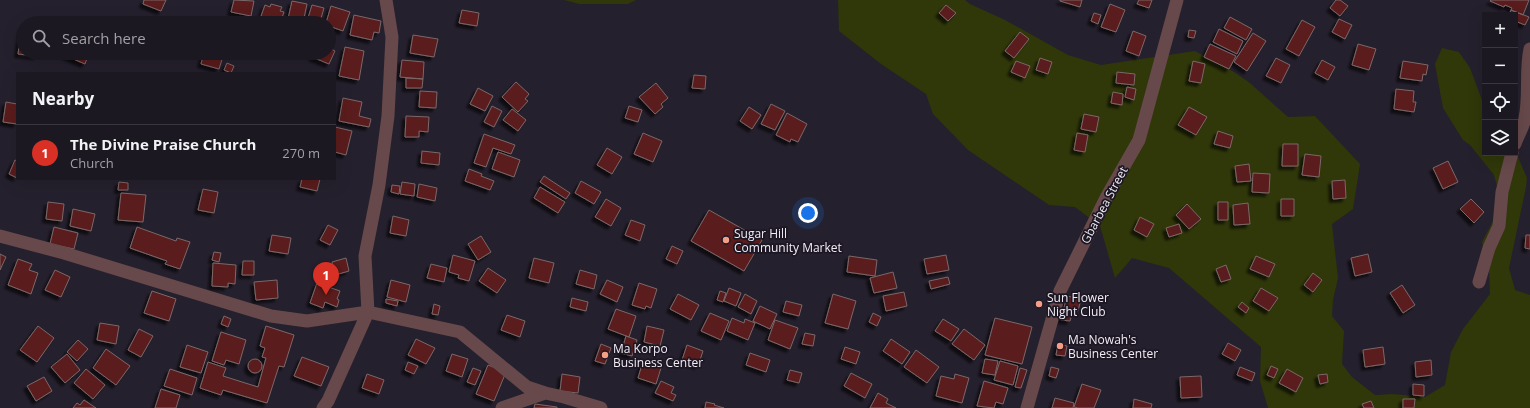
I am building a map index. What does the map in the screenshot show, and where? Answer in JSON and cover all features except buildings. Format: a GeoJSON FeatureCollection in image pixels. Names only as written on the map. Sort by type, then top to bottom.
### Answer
{"type":"FeatureCollection","features":[{"type":"Feature","properties":{"kind":"street"},"geometry":{"type":"LineString","coordinates":[[323,408],[328,401],[368,312],[365,256],[379,185],[389,100],[392,37],[386,0]]}},
{"type":"Feature","properties":{"kind":"street","name":"Gbarbea Street"},"geometry":{"type":"LineString","coordinates":[[1026,408],[1060,291],[1106,196],[1139,140],[1177,0]]}},
{"type":"Feature","properties":{"kind":"street"},"geometry":{"type":"LineString","coordinates":[[1518,136],[1525,118],[1528,58],[1530,49]]}},
{"type":"Feature","properties":{"kind":"street"},"geometry":{"type":"LineString","coordinates":[[1479,282],[1489,248],[1499,226],[1502,192],[1511,156]]}},
{"type":"Feature","properties":{"kind":"street"},"geometry":{"type":"LineString","coordinates":[[0,236],[72,256],[271,316],[307,321],[368,312],[460,332],[527,387],[601,408]]}},
{"type":"Feature","properties":{"kind":"street"},"geometry":{"type":"LineString","coordinates":[[502,408],[545,393]]}},
{"type":"Feature","properties":{"kind":"green space"},"geometry":{"type":"Polygon","coordinates":[[[564,0],[636,0],[628,4],[579,4],[564,0]]]}},
{"type":"Feature","properties":{"kind":"green space"},"geometry":{"type":"Polygon","coordinates":[[[838,0],[965,0],[1068,55],[1101,65],[1195,51],[1234,72],[1250,83],[1288,117],[1315,116],[1360,164],[1353,209],[1332,224],[1338,278],[1333,300],[1332,316],[1344,331],[1342,364],[1352,377],[1375,395],[1393,394],[1425,397],[1445,385],[1451,352],[1463,329],[1490,294],[1489,272],[1482,242],[1494,219],[1498,190],[1494,175],[1470,145],[1463,140],[1443,108],[1435,64],[1442,48],[1459,52],[1470,68],[1482,100],[1482,156],[1518,156],[1527,178],[1509,268],[1515,290],[1530,295],[1530,408],[1268,408],[1260,381],[1261,347],[1169,268],[1132,258],[1115,278],[1100,226],[1075,207],[1049,205],[968,150],[933,114],[926,94],[881,64],[839,31],[838,0]]]}},
{"type":"Feature","properties":{"kind":"place","name":"Sugar Hill Community Market"},"geometry":{"type":"Point","coordinates":[726,240]}},
{"type":"Feature","properties":{"kind":"place","name":"The Divine Praise Church"},"geometry":{"type":"Point","coordinates":[326,295]}},
{"type":"Feature","properties":{"kind":"place","name":"Sun Flower Night Club"},"geometry":{"type":"Point","coordinates":[1039,304]}},
{"type":"Feature","properties":{"kind":"place","name":"Ma Nowah's Business Center"},"geometry":{"type":"Point","coordinates":[1060,346]}},
{"type":"Feature","properties":{"kind":"place","name":"Ma Korpo Business Center"},"geometry":{"type":"Point","coordinates":[605,355]}}]}
